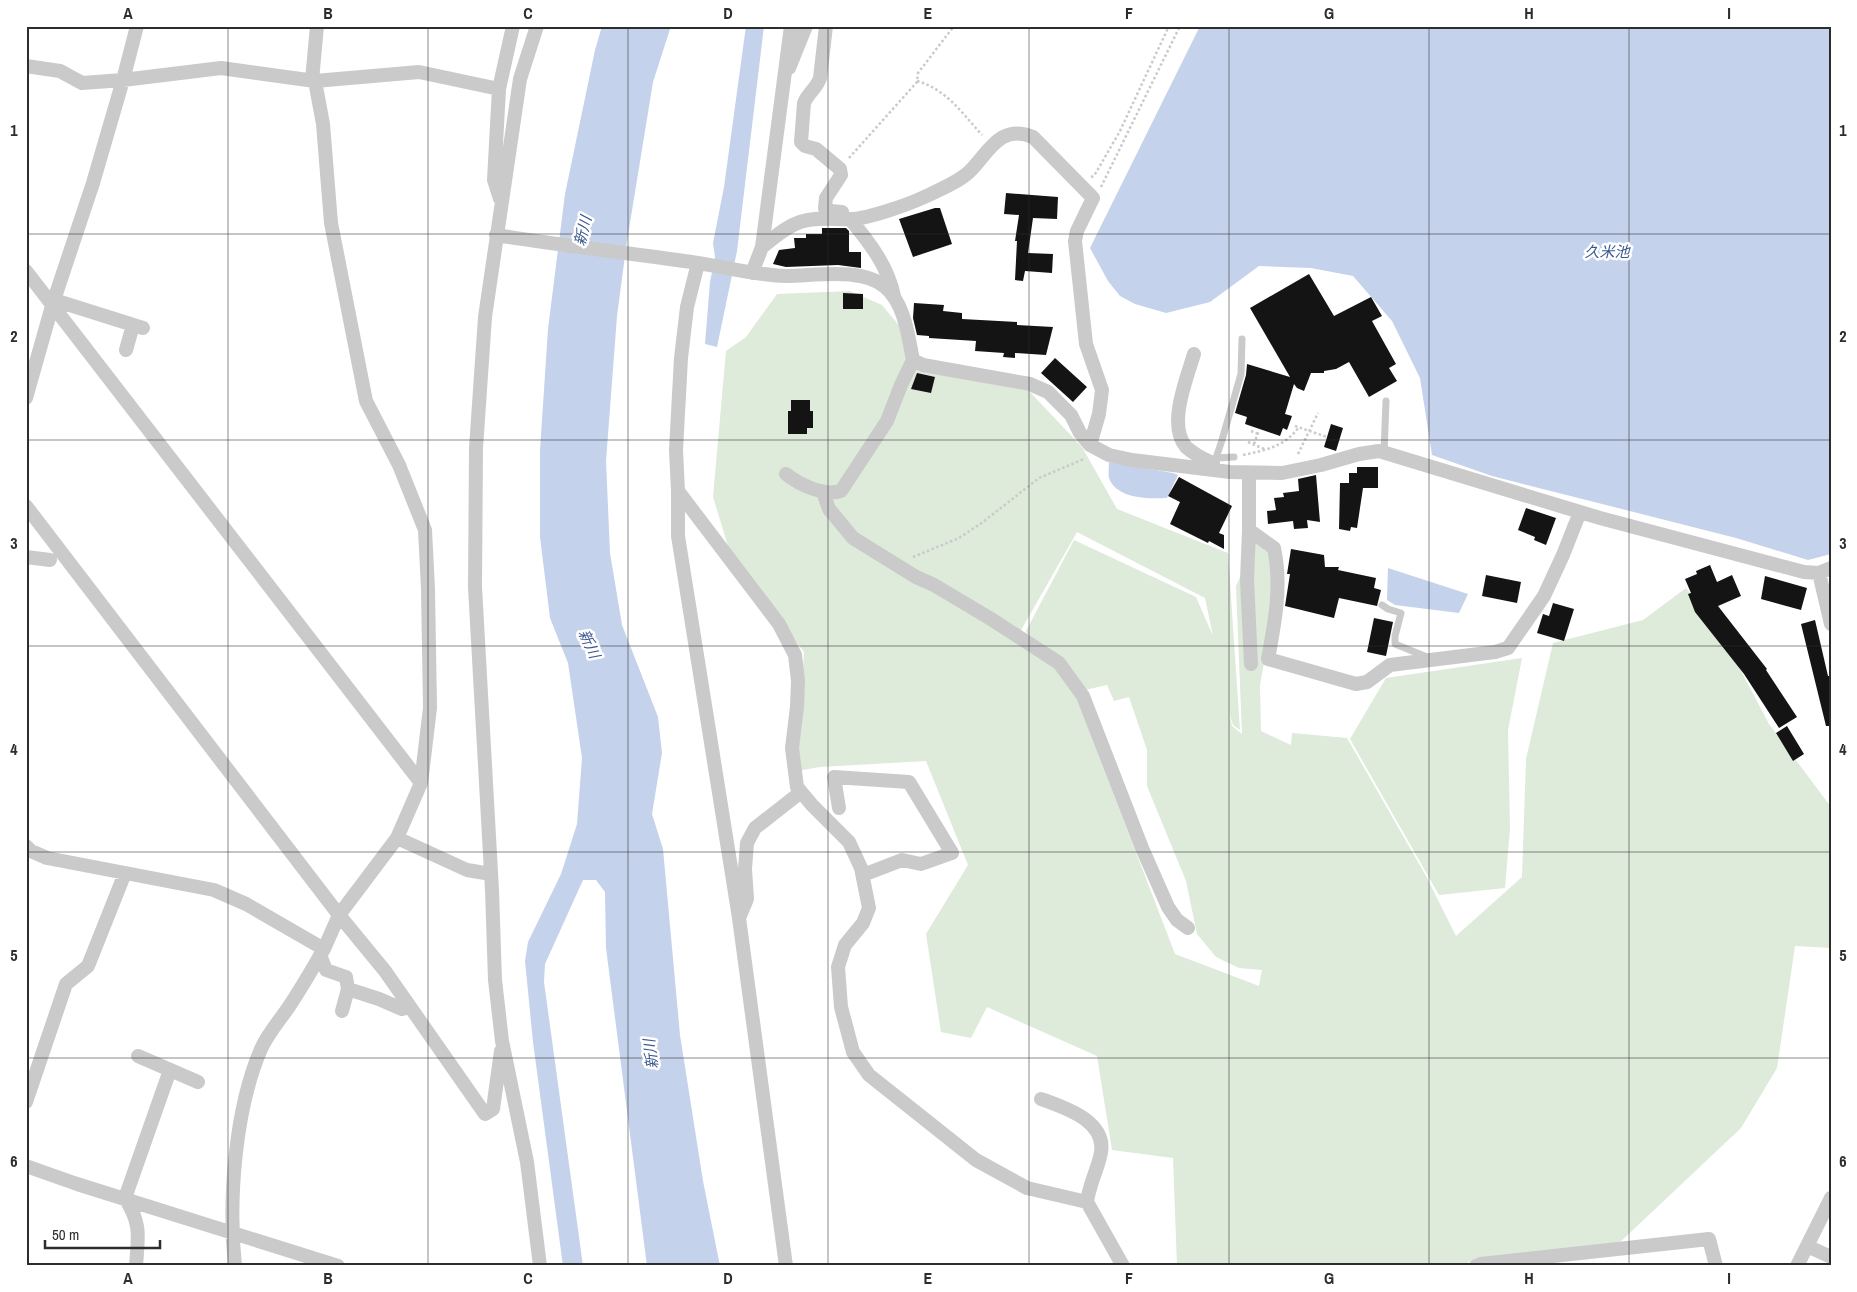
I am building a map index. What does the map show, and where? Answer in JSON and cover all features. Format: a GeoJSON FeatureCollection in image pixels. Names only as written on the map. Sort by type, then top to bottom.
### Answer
{"type":"FeatureCollection","features":[{"type":"Feature","properties":{"kind":"street"},"geometry":{"type":"LineString","coordinates":[[26,398],[53,303],[93,183],[137,26]]}},
{"type":"Feature","properties":{"kind":"street"},"geometry":{"type":"LineString","coordinates":[[235,1266],[231,1232],[235,1168],[244,1098],[262,1048],[322,952],[339,915],[397,838],[421,783],[430,708],[425,530],[399,465],[366,401],[331,223],[323,124],[314,80],[317,26]]}},
{"type":"Feature","properties":{"kind":"street"},"geometry":{"type":"LineString","coordinates":[[501,202],[494,180],[499,89],[514,26]]}},
{"type":"Feature","properties":{"kind":"street"},"geometry":{"type":"LineString","coordinates":[[537,26],[520,79],[501,202],[503,236],[486,317],[476,448],[475,587],[492,874],[495,980],[502,1041],[527,1162],[540,1266]]}},
{"type":"Feature","properties":{"kind":"street"},"geometry":{"type":"LineString","coordinates":[[752,273],[762,247],[791,26]]}},
{"type":"Feature","properties":{"kind":"street"},"geometry":{"type":"LineString","coordinates":[[784,77],[793,62],[806,26]]}},
{"type":"Feature","properties":{"kind":"street"},"geometry":{"type":"LineString","coordinates":[[826,26],[819,83],[806,97],[804,103],[801,142],[805,146],[816,149],[840,169],[841,175],[826,198],[825,208],[831,211],[843,212],[852,219],[882,262],[891,280],[894,299]]}},
{"type":"Feature","properties":{"kind":"street"},"geometry":{"type":"LineString","coordinates":[[26,66],[60,71],[82,83],[221,68],[314,80],[419,72],[499,89]]}},
{"type":"Feature","properties":{"kind":"street"},"geometry":{"type":"LineString","coordinates":[[762,247],[790,226],[802,221],[815,218],[852,219],[920,199],[968,173],[991,145],[1002,137],[1012,134],[1033,137],[1077,184],[1093,198],[1076,231],[1075,241],[1086,344],[1102,390],[1099,414],[1090,445]]}},
{"type":"Feature","properties":{"kind":"street"},"geometry":{"type":"LineString","coordinates":[[503,236],[697,263],[752,273],[784,276],[859,275],[873,279],[886,288],[904,319],[914,360],[900,385],[887,421],[841,491],[832,494],[823,492],[793,480],[786,474]]}},
{"type":"Feature","properties":{"kind":"street"},"geometry":{"type":"LineString","coordinates":[[697,263],[687,307],[681,358],[676,450],[678,536],[738,918],[786,1266]]}},
{"type":"Feature","properties":{"kind":"street"},"geometry":{"type":"LineString","coordinates":[[26,271],[53,303],[421,783]]}},
{"type":"Feature","properties":{"kind":"street"},"geometry":{"type":"LineString","coordinates":[[53,303],[138,326],[126,350]]}},
{"type":"Feature","properties":{"kind":"street"},"geometry":{"type":"LineString","coordinates":[[1194,354],[1180,398],[1179,431],[1185,446],[1212,464]]}},
{"type":"Feature","properties":{"kind":"street"},"geometry":{"type":"LineString","coordinates":[[914,360],[923,365],[1030,384],[1048,392],[1071,415],[1080,433],[1090,445],[1109,455],[1132,460],[1212,464],[1249,474],[1290,471],[1322,465],[1359,454],[1378,452],[1580,512],[1794,570],[1825,571],[1831,624]]}},
{"type":"Feature","properties":{"kind":"street"},"geometry":{"type":"LineString","coordinates":[[1249,474],[1247,580],[1251,664]]}},
{"type":"Feature","properties":{"kind":"street"},"geometry":{"type":"LineString","coordinates":[[678,491],[779,624],[795,655],[798,681],[792,748],[797,787],[812,806],[849,842],[861,868],[869,908],[864,923],[845,945],[838,967],[841,1007],[853,1052],[869,1074],[976,1160],[1027,1188],[1087,1202]]}},
{"type":"Feature","properties":{"kind":"street"},"geometry":{"type":"LineString","coordinates":[[823,492],[829,510],[854,538],[1059,663],[1083,696],[1142,848],[1168,907],[1177,920],[1188,928]]}},
{"type":"Feature","properties":{"kind":"street"},"geometry":{"type":"LineString","coordinates":[[26,506],[339,915],[385,971],[485,1114],[493,1109],[502,1041]]}},
{"type":"Feature","properties":{"kind":"street"},"geometry":{"type":"LineString","coordinates":[[1249,530],[1274,548],[1277,563],[1277,611],[1268,659],[1356,684],[1367,682],[1390,665],[1495,652],[1508,648],[1544,596],[1564,555],[1580,512]]}},
{"type":"Feature","properties":{"kind":"street"},"geometry":{"type":"LineString","coordinates":[[26,557],[50,560]]}},
{"type":"Feature","properties":{"kind":"street"},"geometry":{"type":"LineString","coordinates":[[839,808],[834,777],[909,782],[952,853],[921,864],[902,860],[863,876]]}},
{"type":"Feature","properties":{"kind":"street"},"geometry":{"type":"LineString","coordinates":[[738,918],[747,898],[745,869],[747,843],[755,828],[801,792]]}},
{"type":"Feature","properties":{"kind":"street"},"geometry":{"type":"LineString","coordinates":[[397,838],[467,870],[492,874]]}},
{"type":"Feature","properties":{"kind":"street"},"geometry":{"type":"LineString","coordinates":[[26,846],[31,851],[48,858],[214,890],[246,904],[322,952],[326,970],[346,976],[348,989],[342,1011]]}},
{"type":"Feature","properties":{"kind":"street"},"geometry":{"type":"LineString","coordinates":[[26,1102],[66,984],[88,966],[125,873]]}},
{"type":"Feature","properties":{"kind":"street"},"geometry":{"type":"LineString","coordinates":[[348,989],[380,999],[402,1009],[410,1007]]}},
{"type":"Feature","properties":{"kind":"street"},"geometry":{"type":"LineString","coordinates":[[138,1056],[198,1082]]}},
{"type":"Feature","properties":{"kind":"street"},"geometry":{"type":"LineString","coordinates":[[125,1198],[170,1070]]}},
{"type":"Feature","properties":{"kind":"street"},"geometry":{"type":"LineString","coordinates":[[1040,1099],[1075,1111],[1089,1122],[1101,1138],[1101,1156],[1089,1188],[1087,1202],[1123,1266]]}},
{"type":"Feature","properties":{"kind":"street"},"geometry":{"type":"LineString","coordinates":[[26,1166],[77,1184],[338,1266]]}},
{"type":"Feature","properties":{"kind":"street"},"geometry":{"type":"LineString","coordinates":[[125,1198],[135,1214],[138,1228],[136,1266]]}},
{"type":"Feature","properties":{"kind":"street"},"geometry":{"type":"LineString","coordinates":[[1798,1266],[1831,1198]]}},
{"type":"Feature","properties":{"kind":"street"},"geometry":{"type":"LineString","coordinates":[[534,1266],[536,1234]]}},
{"type":"Feature","properties":{"kind":"street"},"geometry":{"type":"LineString","coordinates":[[1476,1266],[1709,1239],[1716,1266]]}},
{"type":"Feature","properties":{"kind":"street"},"geometry":{"type":"LineString","coordinates":[[1807,1246],[1831,1257]]}},
{"type":"Feature","properties":{"kind":"lane"},"geometry":{"type":"LineString","coordinates":[[1212,464],[1241,374],[1242,339]]}},
{"type":"Feature","properties":{"kind":"lane"},"geometry":{"type":"LineString","coordinates":[[1384,453],[1386,401]]}},
{"type":"Feature","properties":{"kind":"lane"},"geometry":{"type":"LineString","coordinates":[[1212,464],[1234,457]]}},
{"type":"Feature","properties":{"kind":"lane"},"geometry":{"type":"LineString","coordinates":[[1382,605],[1388,610],[1401,613],[1395,636],[1395,644],[1434,660]]}},
{"type":"Feature","properties":{"kind":"path"},"geometry":{"type":"LineString","coordinates":[[840,169],[917,81],[918,73],[954,26]]}},
{"type":"Feature","properties":{"kind":"path"},"geometry":{"type":"LineString","coordinates":[[1077,184],[1094,176],[1120,131],[1169,26]]}},
{"type":"Feature","properties":{"kind":"path"},"geometry":{"type":"LineString","coordinates":[[1093,198],[1108,175],[1180,26]]}},
{"type":"Feature","properties":{"kind":"path"},"geometry":{"type":"LineString","coordinates":[[917,81],[931,85],[948,98],[991,145]]}},
{"type":"Feature","properties":{"kind":"path"},"geometry":{"type":"LineString","coordinates":[[1290,471],[1318,412]]}},
{"type":"Feature","properties":{"kind":"path"},"geometry":{"type":"LineString","coordinates":[[1234,457],[1281,445],[1291,438],[1297,427],[1327,437]]}},
{"type":"Feature","properties":{"kind":"path"},"geometry":{"type":"LineString","coordinates":[[1251,431],[1258,432],[1254,444]]}},
{"type":"Feature","properties":{"kind":"path"},"geometry":{"type":"LineString","coordinates":[[1248,442],[1265,450]]}},
{"type":"Feature","properties":{"kind":"path"},"geometry":{"type":"LineString","coordinates":[[895,564],[959,538],[983,522],[1039,478],[1085,459]]}},
{"type":"Feature","properties":{"kind":"green space"},"geometry":{"type":"Polygon","coordinates":[[[850,291],[882,305],[902,329],[913,369],[1029,391],[1082,447],[1117,509],[1228,553],[1240,730],[1233,725],[1229,712],[1232,726],[1242,734],[1236,586],[1257,540],[1270,550],[1274,606],[1260,685],[1261,731],[1291,745],[1292,733],[1347,738],[1426,876],[1456,936],[1522,877],[1526,759],[1553,643],[1643,620],[1686,588],[1721,633],[1769,724],[1831,807],[1831,948],[1795,946],[1777,1068],[1741,1128],[1617,1245],[1483,1257],[1459,1266],[1177,1266],[1173,1158],[1112,1150],[1097,1056],[987,1007],[971,1038],[941,1032],[926,934],[968,865],[926,761],[820,767],[797,771],[804,652],[732,559],[713,497],[726,351],[746,337],[777,294],[850,291]],[[1077,532],[1020,632],[1072,686],[1175,954],[1259,986],[1262,970],[1239,968],[1216,957],[1197,934],[1186,881],[1147,786],[1147,750],[1129,697],[1114,701],[1107,685],[1085,690],[1028,637],[1026,631],[1074,540],[1196,597],[1213,636],[1205,598],[1077,532]]]}},
{"type":"Feature","properties":{"kind":"green space"},"geometry":{"type":"Polygon","coordinates":[[[1522,658],[1508,730],[1510,829],[1505,888],[1439,895],[1350,739],[1386,678],[1522,658]]]}},
{"type":"Feature","properties":{"kind":"water","name":"新川"},"geometry":{"type":"Polygon","coordinates":[[[602,26],[671,26],[653,82],[627,241],[617,316],[606,461],[610,553],[622,625],[658,717],[662,753],[652,814],[663,849],[680,1035],[703,1181],[720,1266],[647,1266],[606,948],[605,892],[596,880],[583,880],[545,964],[544,982],[583,1266],[563,1266],[533,1042],[525,961],[528,942],[561,874],[577,824],[582,758],[568,663],[550,618],[540,537],[540,450],[548,329],[565,194],[595,50],[602,26]]]}},
{"type":"Feature","properties":{"kind":"water"},"geometry":{"type":"Polygon","coordinates":[[[746,26],[764,26],[737,251],[717,347],[705,344],[710,282],[715,257],[713,243],[724,187],[746,26]]]}},
{"type":"Feature","properties":{"kind":"water","name":"久米池"},"geometry":{"type":"Polygon","coordinates":[[[1200,26],[1831,26],[1831,554],[1808,560],[1736,538],[1492,476],[1432,455],[1420,378],[1392,321],[1353,276],[1311,268],[1259,266],[1210,302],[1166,313],[1135,304],[1120,296],[1108,281],[1090,248],[1200,26]]]}},
{"type":"Feature","properties":{"kind":"water"},"geometry":{"type":"Polygon","coordinates":[[[1109,462],[1178,475],[1167,498],[1143,498],[1126,494],[1113,485],[1109,478],[1109,462]]]}},
{"type":"Feature","properties":{"kind":"water"},"geometry":{"type":"Polygon","coordinates":[[[1388,568],[1468,594],[1459,613],[1395,605],[1387,600],[1388,568]]]}},
{"type":"Feature","properties":{"kind":"building"},"geometry":{"type":"Polygon","coordinates":[[[1006,193],[1058,197],[1057,219],[1033,218],[1028,253],[1053,254],[1052,273],[1025,271],[1023,281],[1015,280],[1017,241],[1015,241],[1019,215],[1004,214],[1006,193]]]}},
{"type":"Feature","properties":{"kind":"building"},"geometry":{"type":"Polygon","coordinates":[[[940,208],[952,244],[913,257],[899,219],[940,208]]]}},
{"type":"Feature","properties":{"kind":"building"},"geometry":{"type":"Polygon","coordinates":[[[822,228],[846,228],[849,231],[849,252],[861,252],[861,268],[838,265],[786,267],[773,264],[779,250],[795,248],[794,238],[806,238],[806,234],[822,234],[822,228]]]}},
{"type":"Feature","properties":{"kind":"building"},"geometry":{"type":"Polygon","coordinates":[[[1309,274],[1334,316],[1371,297],[1382,316],[1372,321],[1396,364],[1389,368],[1397,381],[1369,397],[1349,362],[1336,369],[1324,371],[1324,373],[1311,373],[1304,391],[1297,388],[1294,384],[1285,414],[1292,416],[1287,430],[1283,428],[1280,436],[1245,424],[1247,417],[1235,413],[1246,375],[1247,364],[1290,377],[1250,308],[1309,274]]]}},
{"type":"Feature","properties":{"kind":"building"},"geometry":{"type":"Polygon","coordinates":[[[843,293],[863,294],[863,309],[843,309],[843,293]]]}},
{"type":"Feature","properties":{"kind":"building"},"geometry":{"type":"Polygon","coordinates":[[[914,303],[944,305],[943,311],[962,313],[962,319],[1017,322],[1017,325],[1053,327],[1046,355],[1015,353],[1015,358],[1003,357],[1004,353],[975,351],[976,341],[929,338],[929,336],[917,335],[913,318],[914,303]]]}},
{"type":"Feature","properties":{"kind":"building"},"geometry":{"type":"Polygon","coordinates":[[[1055,358],[1087,387],[1073,402],[1041,373],[1055,358]]]}},
{"type":"Feature","properties":{"kind":"building"},"geometry":{"type":"Polygon","coordinates":[[[917,373],[935,377],[931,393],[911,389],[917,373]]]}},
{"type":"Feature","properties":{"kind":"building"},"geometry":{"type":"Polygon","coordinates":[[[791,400],[810,400],[810,411],[813,411],[813,428],[807,428],[807,434],[788,434],[788,411],[791,411],[791,400]]]}},
{"type":"Feature","properties":{"kind":"building"},"geometry":{"type":"Polygon","coordinates":[[[1331,424],[1343,428],[1336,451],[1324,447],[1331,424]]]}},
{"type":"Feature","properties":{"kind":"building"},"geometry":{"type":"Polygon","coordinates":[[[1357,467],[1378,467],[1378,488],[1363,488],[1357,528],[1351,527],[1350,531],[1339,529],[1340,483],[1349,483],[1349,473],[1357,473],[1357,467]]]}},
{"type":"Feature","properties":{"kind":"building"},"geometry":{"type":"Polygon","coordinates":[[[1316,475],[1320,522],[1307,520],[1308,528],[1294,529],[1293,521],[1268,524],[1267,511],[1276,510],[1274,498],[1284,497],[1283,493],[1299,491],[1298,479],[1316,475]]]}},
{"type":"Feature","properties":{"kind":"building"},"geometry":{"type":"Polygon","coordinates":[[[1179,477],[1232,506],[1219,533],[1224,535],[1224,549],[1170,524],[1180,502],[1168,496],[1179,477]]]}},
{"type":"Feature","properties":{"kind":"building"},"geometry":{"type":"Polygon","coordinates":[[[1526,508],[1556,518],[1546,545],[1534,540],[1535,537],[1518,530],[1526,508]]]}},
{"type":"Feature","properties":{"kind":"building"},"geometry":{"type":"Polygon","coordinates":[[[1291,549],[1324,555],[1325,567],[1339,567],[1338,570],[1376,578],[1374,588],[1381,590],[1377,606],[1339,598],[1334,618],[1285,606],[1290,574],[1287,574],[1291,549]]]}},
{"type":"Feature","properties":{"kind":"building"},"geometry":{"type":"Polygon","coordinates":[[[1710,565],[1717,582],[1732,575],[1741,596],[1718,606],[1767,669],[1797,717],[1779,728],[1744,674],[1695,612],[1688,594],[1691,593],[1685,579],[1697,574],[1696,571],[1710,565]]]}},
{"type":"Feature","properties":{"kind":"building"},"geometry":{"type":"Polygon","coordinates":[[[1486,575],[1521,582],[1517,603],[1482,596],[1486,575]]]}},
{"type":"Feature","properties":{"kind":"building"},"geometry":{"type":"Polygon","coordinates":[[[1765,576],[1807,588],[1801,610],[1761,599],[1765,576]]]}},
{"type":"Feature","properties":{"kind":"building"},"geometry":{"type":"Polygon","coordinates":[[[1553,603],[1574,609],[1564,641],[1537,633],[1543,614],[1549,616],[1553,603]]]}},
{"type":"Feature","properties":{"kind":"building"},"geometry":{"type":"Polygon","coordinates":[[[1374,618],[1393,622],[1386,656],[1367,652],[1374,618]]]}},
{"type":"Feature","properties":{"kind":"building"},"geometry":{"type":"Polygon","coordinates":[[[1815,620],[1828,676],[1831,676],[1831,726],[1826,726],[1801,624],[1815,620]]]}},
{"type":"Feature","properties":{"kind":"building"},"geometry":{"type":"Polygon","coordinates":[[[1787,726],[1804,754],[1793,761],[1776,733],[1787,726]]]}}]}
